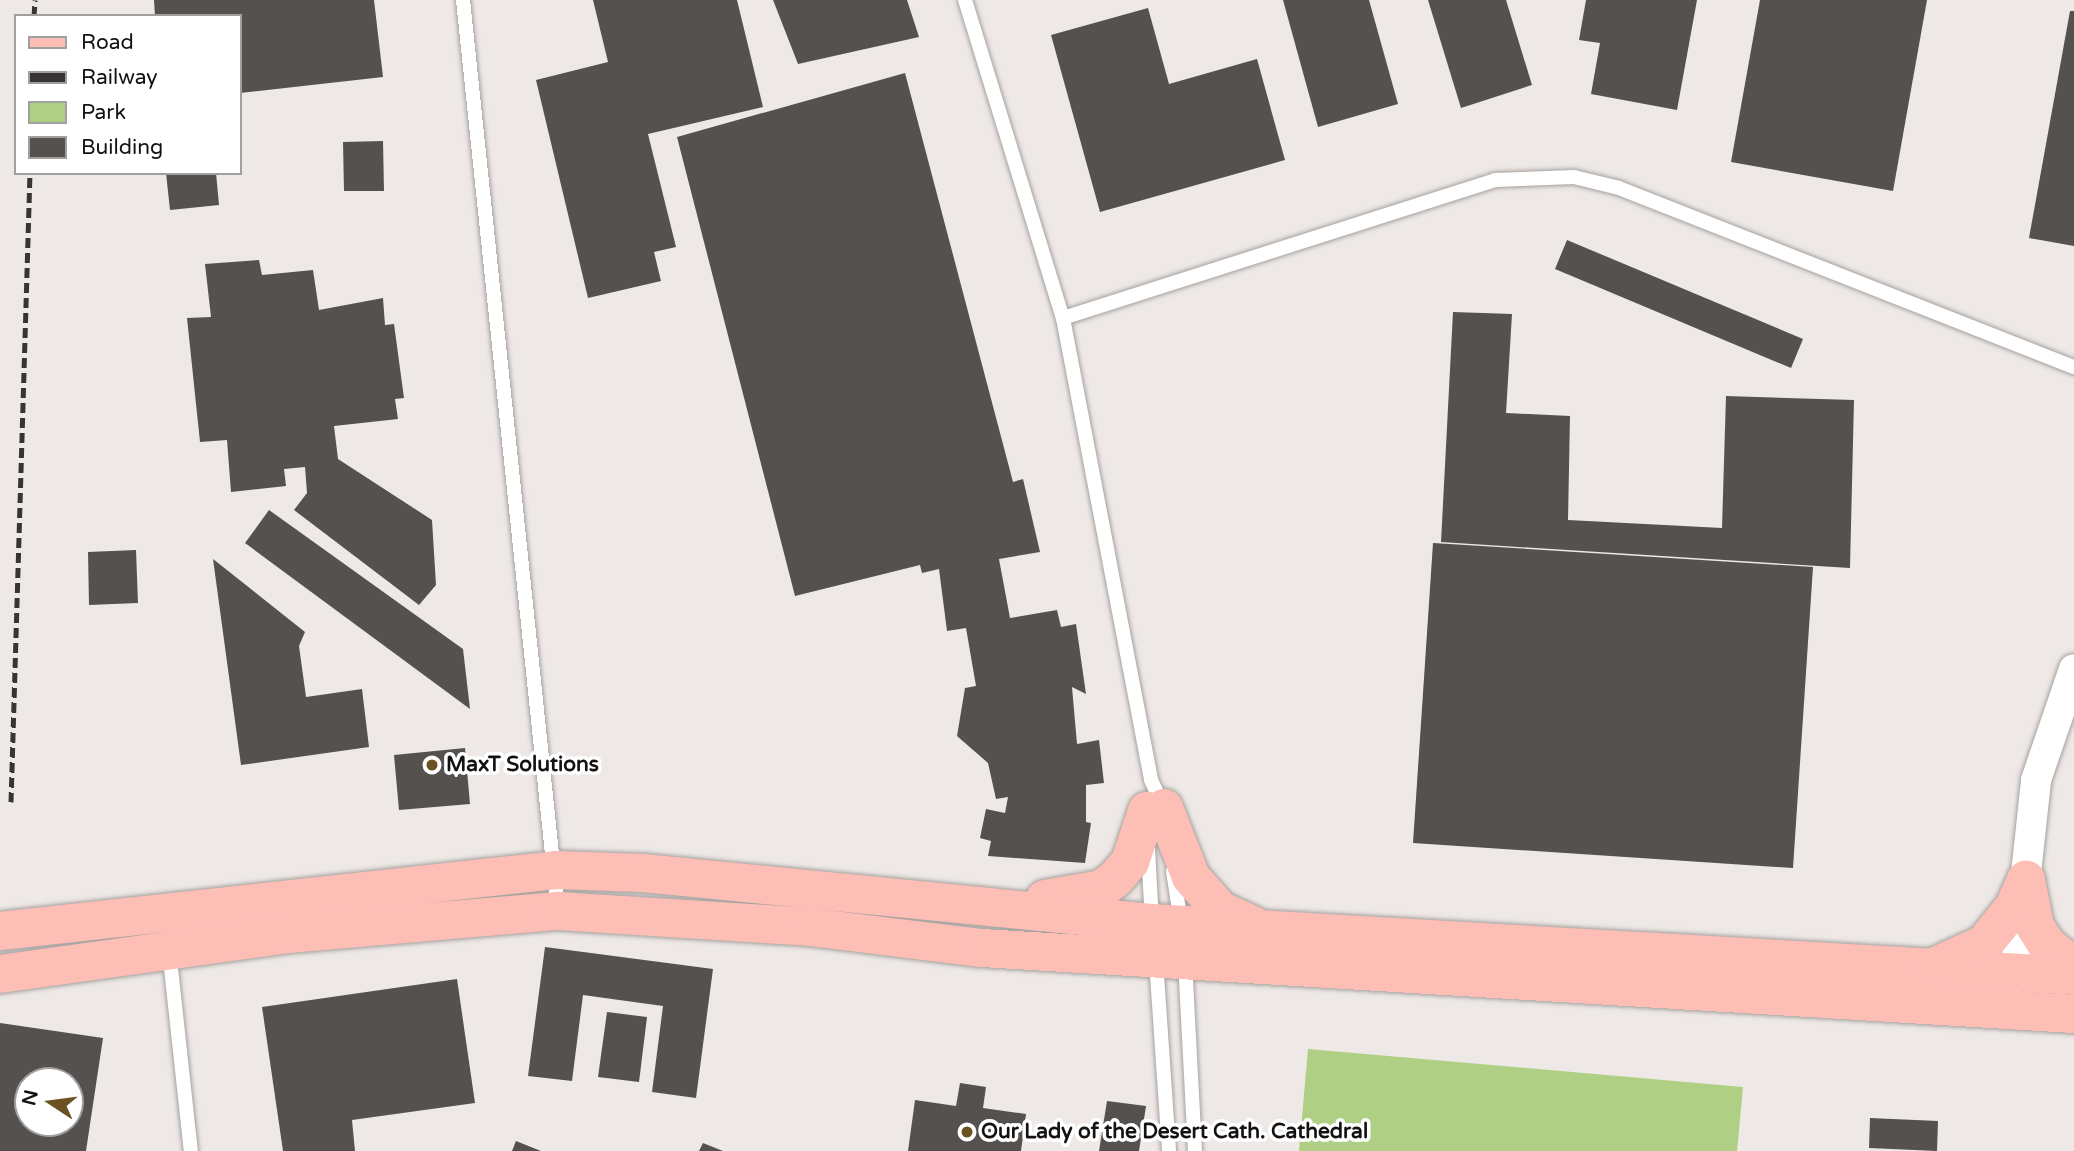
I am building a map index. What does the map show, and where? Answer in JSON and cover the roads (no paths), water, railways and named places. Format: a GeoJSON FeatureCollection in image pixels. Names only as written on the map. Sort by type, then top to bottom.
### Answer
{"type":"FeatureCollection","features":[{"type":"Feature","properties":{"kind":"main road"},"geometry":{"type":"LineString","coordinates":[[991,909],[1025,900],[1102,890],[1130,862],[1154,800]]}},
{"type":"Feature","properties":{"kind":"main road"},"geometry":{"type":"LineString","coordinates":[[1154,800],[1191,877],[1220,910],[1257,928]]}},
{"type":"Feature","properties":{"kind":"main road"},"geometry":{"type":"LineString","coordinates":[[0,974],[166,931],[556,870],[643,873],[991,909],[1168,942],[2012,1012],[2074,1014]]}},
{"type":"Feature","properties":{"kind":"main road"},"geometry":{"type":"LineString","coordinates":[[1933,967],[1984,944],[2014,907],[2026,880]]}},
{"type":"Feature","properties":{"kind":"main road"},"geometry":{"type":"LineString","coordinates":[[2026,880],[2028,909],[2035,926],[2047,945],[2074,967]]}},
{"type":"Feature","properties":{"kind":"main road"},"geometry":{"type":"LineString","coordinates":[[982,948],[991,909]]}},
{"type":"Feature","properties":{"kind":"main road"},"geometry":{"type":"LineString","coordinates":[[0,930],[314,932],[558,911],[796,926],[982,948],[1168,942],[1257,928],[2074,976]]}},
{"type":"Feature","properties":{"kind":"street"},"geometry":{"type":"LineString","coordinates":[[2012,1012],[2036,780],[2074,669]]}},
{"type":"Feature","properties":{"kind":"lane"},"geometry":{"type":"LineString","coordinates":[[463,0],[556,870],[558,911]]}},
{"type":"Feature","properties":{"kind":"lane"},"geometry":{"type":"LineString","coordinates":[[965,0],[1063,318],[1154,800],[1168,942],[1195,1151]]}},
{"type":"Feature","properties":{"kind":"lane"},"geometry":{"type":"LineString","coordinates":[[1063,318],[1496,180],[1574,177],[1619,188],[2074,367]]}},
{"type":"Feature","properties":{"kind":"lane"},"geometry":{"type":"LineString","coordinates":[[1154,800],[1168,942],[1169,1151]]}},
{"type":"Feature","properties":{"kind":"lane"},"geometry":{"type":"LineString","coordinates":[[166,931],[191,1151]]}},
{"type":"Feature","properties":{"kind":"railway"},"geometry":{"type":"LineString","coordinates":[[34,14],[35,0]]}},
{"type":"Feature","properties":{"kind":"railway"},"geometry":{"type":"LineString","coordinates":[[11,802],[30,175]]}},
{"type":"Feature","properties":{"kind":"place","name":"MaxT Solutions"},"geometry":{"type":"Point","coordinates":[432,765]}},
{"type":"Feature","properties":{"kind":"place","name":"Our Lady of the Desert Cath. Cathedral"},"geometry":{"type":"Point","coordinates":[967,1132]}}]}
